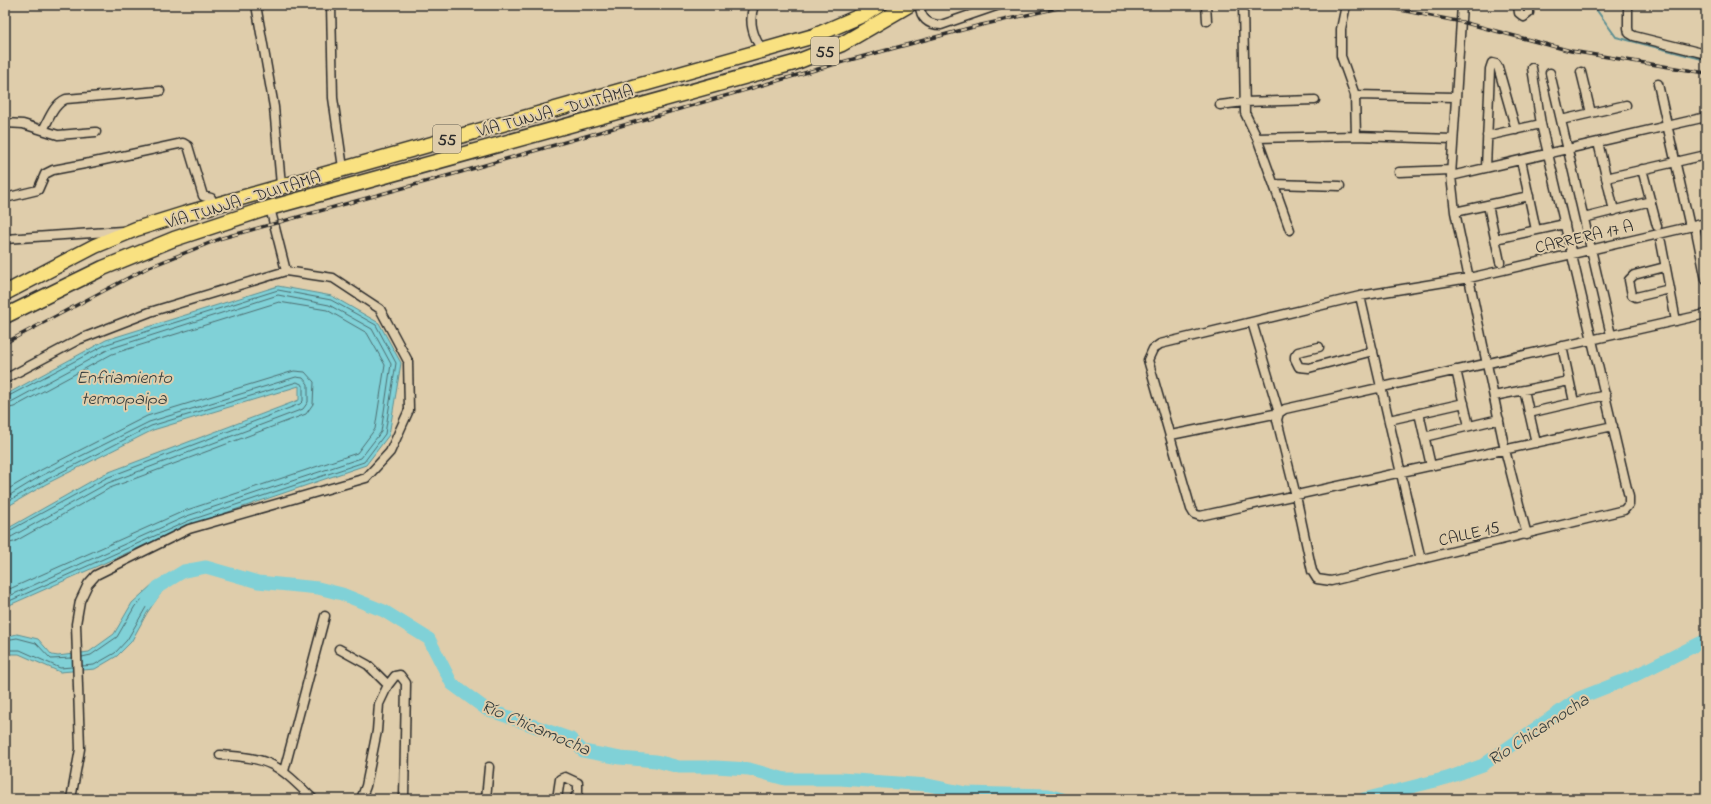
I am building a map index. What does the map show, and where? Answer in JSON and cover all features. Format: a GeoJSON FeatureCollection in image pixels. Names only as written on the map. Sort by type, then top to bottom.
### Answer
{"type":"FeatureCollection","features":[{"type":"Feature","properties":{"kind":"highway","name":"VÍA TUNJA - DUITAMA"},"geometry":{"type":"LineString","coordinates":[[5,292],[63,261],[136,229],[281,185],[814,36],[864,10],[879,5]]}},
{"type":"Feature","properties":{"kind":"highway","name":"VÍA TUNJA - DUITAMA"},"geometry":{"type":"LineString","coordinates":[[5,316],[124,259],[174,239],[270,208],[794,63],[842,44],[909,5]]}},
{"type":"Feature","properties":{"kind":"street"},"geometry":{"type":"LineString","coordinates":[[256,5],[274,107],[281,185]]}},
{"type":"Feature","properties":{"kind":"street"},"geometry":{"type":"LineString","coordinates":[[331,5],[333,98],[343,168]]}},
{"type":"Feature","properties":{"kind":"street"},"geometry":{"type":"LineString","coordinates":[[754,5],[751,15],[752,27],[754,38],[762,50]]}},
{"type":"Feature","properties":{"kind":"street"},"geometry":{"type":"LineString","coordinates":[[920,5],[922,15],[926,21],[941,26],[999,5]]}},
{"type":"Feature","properties":{"kind":"street"},"geometry":{"type":"LineString","coordinates":[[1206,5],[1207,21]]}},
{"type":"Feature","properties":{"kind":"street"},"geometry":{"type":"LineString","coordinates":[[1244,5],[1245,113],[1257,138],[1290,230]]}},
{"type":"Feature","properties":{"kind":"street"},"geometry":{"type":"LineString","coordinates":[[1346,5],[1341,29],[1341,56],[1355,95],[1356,136]]}},
{"type":"Feature","properties":{"kind":"street"},"geometry":{"type":"LineString","coordinates":[[1462,5],[1451,173],[1455,212],[1505,450],[1527,535]]}},
{"type":"Feature","properties":{"kind":"street"},"geometry":{"type":"LineString","coordinates":[[1518,5],[1518,13],[1524,17],[1529,13],[1529,5]]}},
{"type":"Feature","properties":{"kind":"street"},"geometry":{"type":"LineString","coordinates":[[1628,5],[1629,33],[1706,54]]}},
{"type":"Feature","properties":{"kind":"street"},"geometry":{"type":"LineString","coordinates":[[1486,168],[1490,69],[1492,63],[1496,64],[1498,67],[1516,130]]}},
{"type":"Feature","properties":{"kind":"street"},"geometry":{"type":"LineString","coordinates":[[1252,322],[1279,413],[1277,420],[1296,496],[1613,426],[1541,124],[1532,68]]}},
{"type":"Feature","properties":{"kind":"street"},"geometry":{"type":"LineString","coordinates":[[1581,72],[1591,113]]}},
{"type":"Feature","properties":{"kind":"street"},"geometry":{"type":"LineString","coordinates":[[1550,73],[1611,335]]}},
{"type":"Feature","properties":{"kind":"street"},"geometry":{"type":"LineString","coordinates":[[1658,84],[1675,162],[1706,280]]}},
{"type":"Feature","properties":{"kind":"street"},"geometry":{"type":"LineString","coordinates":[[43,130],[59,103],[66,99],[160,91]]}},
{"type":"Feature","properties":{"kind":"street"},"geometry":{"type":"LineString","coordinates":[[1355,95],[1455,97]]}},
{"type":"Feature","properties":{"kind":"street"},"geometry":{"type":"LineString","coordinates":[[1220,105],[1244,102],[1316,100]]}},
{"type":"Feature","properties":{"kind":"street"},"geometry":{"type":"LineString","coordinates":[[1561,120],[1626,105]]}},
{"type":"Feature","properties":{"kind":"street"},"geometry":{"type":"LineString","coordinates":[[1399,172],[1451,173],[1486,168],[1706,117]]}},
{"type":"Feature","properties":{"kind":"street"},"geometry":{"type":"LineString","coordinates":[[5,123],[23,124],[58,135],[96,132]]}},
{"type":"Feature","properties":{"kind":"street"},"geometry":{"type":"LineString","coordinates":[[1487,136],[1541,124]]}},
{"type":"Feature","properties":{"kind":"street"},"geometry":{"type":"LineString","coordinates":[[1257,138],[1356,136],[1454,139]]}},
{"type":"Feature","properties":{"kind":"street"},"geometry":{"type":"LineString","coordinates":[[1598,142],[1614,211]]}},
{"type":"Feature","properties":{"kind":"street"},"geometry":{"type":"LineString","coordinates":[[5,198],[38,190],[45,174],[53,170],[183,143],[188,146],[203,196],[211,198],[214,205]]}},
{"type":"Feature","properties":{"kind":"street"},"geometry":{"type":"LineString","coordinates":[[1606,178],[1706,155]]}},
{"type":"Feature","properties":{"kind":"street"},"geometry":{"type":"LineString","coordinates":[[1521,160],[1536,230]]}},
{"type":"Feature","properties":{"kind":"street"},"geometry":{"type":"LineString","coordinates":[[1642,169],[1657,226]]}},
{"type":"Feature","properties":{"kind":"street"},"geometry":{"type":"LineString","coordinates":[[1274,184],[1340,186]]}},
{"type":"Feature","properties":{"kind":"street"},"geometry":{"type":"LineString","coordinates":[[1455,212],[1529,196]]}},
{"type":"Feature","properties":{"kind":"street"},"geometry":{"type":"LineString","coordinates":[[1584,218],[1651,201]]}},
{"type":"Feature","properties":{"kind":"street"},"geometry":{"type":"LineString","coordinates":[[1488,205],[1500,262]]}},
{"type":"Feature","properties":{"kind":"street"},"geometry":{"type":"LineString","coordinates":[[270,208],[286,271]]}},
{"type":"Feature","properties":{"kind":"street","name":"CARRERA 17 A"},"geometry":{"type":"LineString","coordinates":[[1296,496],[1200,516],[1194,514],[1190,509],[1171,435],[1148,360],[1153,350],[1160,344],[1360,296],[1469,278],[1706,223]]}},
{"type":"Feature","properties":{"kind":"street"},"geometry":{"type":"LineString","coordinates":[[1495,239],[1565,224]]}},
{"type":"Feature","properties":{"kind":"street"},"geometry":{"type":"LineString","coordinates":[[5,239],[136,229]]}},
{"type":"Feature","properties":{"kind":"street"},"geometry":{"type":"LineString","coordinates":[[1661,242],[1676,321]]}},
{"type":"Feature","properties":{"kind":"street"},"geometry":{"type":"LineString","coordinates":[[1665,267],[1634,275],[1628,283],[1632,295],[1636,297],[1670,289]]}},
{"type":"Feature","properties":{"kind":"street"},"geometry":{"type":"LineString","coordinates":[[5,379],[80,339],[150,312],[286,271],[333,278],[380,308],[408,361],[409,410],[390,452],[366,478],[189,529],[96,575],[88,584],[80,601],[76,624],[80,748],[71,799]]}},
{"type":"Feature","properties":{"kind":"street"},"geometry":{"type":"LineString","coordinates":[[1360,296],[1421,560]]}},
{"type":"Feature","properties":{"kind":"street"},"geometry":{"type":"LineString","coordinates":[[1171,435],[1279,413],[1285,409],[1706,314]]}},
{"type":"Feature","properties":{"kind":"street"},"geometry":{"type":"LineString","coordinates":[[1562,346],[1574,402]]}},
{"type":"Feature","properties":{"kind":"street"},"geometry":{"type":"LineString","coordinates":[[1319,347],[1298,352],[1295,356],[1299,367],[1309,368],[1373,352]]}},
{"type":"Feature","properties":{"kind":"street"},"geometry":{"type":"LineString","coordinates":[[1456,370],[1469,426]]}},
{"type":"Feature","properties":{"kind":"street"},"geometry":{"type":"LineString","coordinates":[[1494,396],[1569,380]]}},
{"type":"Feature","properties":{"kind":"street"},"geometry":{"type":"LineString","coordinates":[[1524,390],[1536,443]]}},
{"type":"Feature","properties":{"kind":"street"},"geometry":{"type":"LineString","coordinates":[[1529,413],[1606,395]]}},
{"type":"Feature","properties":{"kind":"street"},"geometry":{"type":"LineString","coordinates":[[1389,420],[1464,403]]}},
{"type":"Feature","properties":{"kind":"street"},"geometry":{"type":"LineString","coordinates":[[1419,413],[1430,466]]}},
{"type":"Feature","properties":{"kind":"street"},"geometry":{"type":"LineString","coordinates":[[1424,438],[1499,419]]}},
{"type":"Feature","properties":{"kind":"street","name":"CALLE 15"},"geometry":{"type":"LineString","coordinates":[[1296,496],[1312,571],[1317,579],[1331,581],[1621,512],[1627,508],[1629,497],[1613,426]]}},
{"type":"Feature","properties":{"kind":"street"},"geometry":{"type":"LineString","coordinates":[[284,772],[325,616]]}},
{"type":"Feature","properties":{"kind":"street"},"geometry":{"type":"LineString","coordinates":[[340,649],[368,665],[388,685]]}},
{"type":"Feature","properties":{"kind":"street"},"geometry":{"type":"LineString","coordinates":[[361,799],[366,786],[375,739],[379,704],[388,685],[395,676],[400,675],[406,683],[404,799]]}},
{"type":"Feature","properties":{"kind":"street"},"geometry":{"type":"LineString","coordinates":[[220,755],[254,758],[268,762],[284,772],[313,799]]}},
{"type":"Feature","properties":{"kind":"street"},"geometry":{"type":"LineString","coordinates":[[486,799],[489,768]]}},
{"type":"Feature","properties":{"kind":"street"},"geometry":{"type":"LineString","coordinates":[[557,799],[560,779],[565,777],[578,783],[578,792],[574,799]]}},
{"type":"Feature","properties":{"kind":"water","name":"Enfriamiento termopaipa"},"geometry":{"type":"Polygon","coordinates":[[[278,286],[332,296],[379,323],[401,363],[389,435],[366,465],[190,525],[5,607],[5,530],[104,474],[299,400],[299,386],[153,430],[46,484],[5,508],[5,395],[106,340],[278,286]]]}},
{"type":"Feature","properties":{"kind":"water"},"geometry":{"type":"Polygon","coordinates":[[[153,584],[163,590],[147,613],[131,642],[117,656],[95,669],[60,672],[19,654],[5,654],[5,637],[17,634],[38,639],[52,655],[58,656],[89,652],[114,634],[132,603],[153,584]]]}},
{"type":"Feature","properties":{"kind":"waterway"},"geometry":{"type":"LineString","coordinates":[[1593,5],[1616,37],[1706,60]]}},
{"type":"Feature","properties":{"kind":"waterway","name":"Río Chicamocha"},"geometry":{"type":"LineString","coordinates":[[148,601],[158,587],[184,571],[206,567],[258,582],[318,588],[342,594],[384,611],[429,639],[452,684],[486,709],[571,739],[583,751],[620,758],[656,761],[679,767],[749,769],[785,779],[840,779],[928,785],[966,793],[1048,795],[1062,799]]}},
{"type":"Feature","properties":{"kind":"waterway","name":"Río Chicamocha"},"geometry":{"type":"LineString","coordinates":[[1364,799],[1447,778],[1483,765],[1579,698],[1630,678],[1706,640]]}},
{"type":"Feature","properties":{"kind":"railway"},"geometry":{"type":"LineString","coordinates":[[5,343],[147,268],[222,238],[461,172],[846,61],[977,26],[1072,5]]}},
{"type":"Feature","properties":{"kind":"railway"},"geometry":{"type":"LineString","coordinates":[[1375,5],[1462,22],[1571,51],[1706,73]]}}]}
